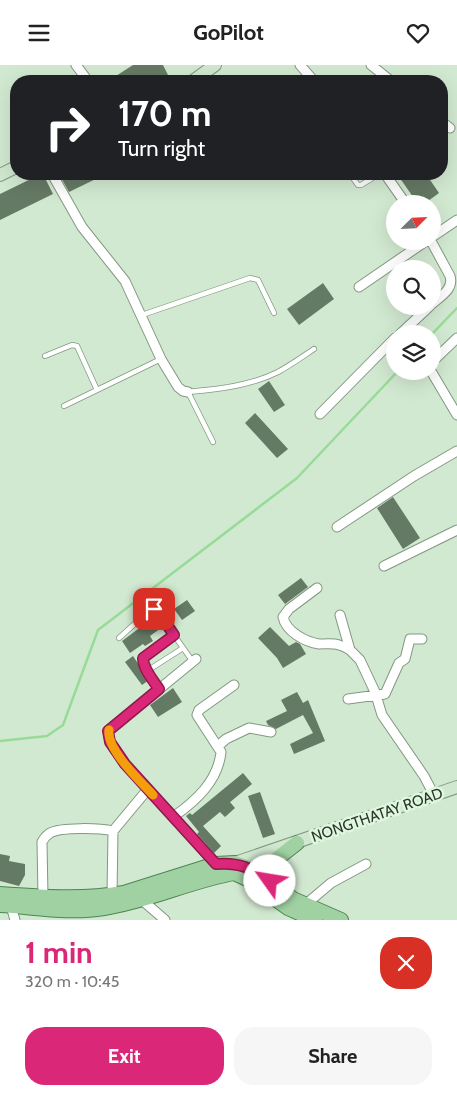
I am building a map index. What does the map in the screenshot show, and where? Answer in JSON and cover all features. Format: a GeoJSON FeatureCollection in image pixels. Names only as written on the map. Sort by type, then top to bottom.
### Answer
{"type":"FeatureCollection","features":[{"type":"Feature","properties":{"kind":"main road"},"geometry":{"type":"LineString","coordinates":[[270,881],[269,867],[297,843]]}},
{"type":"Feature","properties":{"kind":"main road"},"geometry":{"type":"LineString","coordinates":[[0,894],[43,897],[112,895],[124,893],[216,864],[234,868],[270,881],[293,899],[341,920]]}},
{"type":"Feature","properties":{"kind":"main road"},"geometry":{"type":"LineString","coordinates":[[5,905],[72,912],[104,908],[142,901],[234,868]]}},
{"type":"Feature","properties":{"kind":"main road"},"geometry":{"type":"LineString","coordinates":[[250,874],[288,908],[315,920]]}},
{"type":"Feature","properties":{"kind":"street"},"geometry":{"type":"LineString","coordinates":[[201,75],[215,65]]}},
{"type":"Feature","properties":{"kind":"street"},"geometry":{"type":"LineString","coordinates":[[300,65],[309,75]]}},
{"type":"Feature","properties":{"kind":"street"},"geometry":{"type":"LineString","coordinates":[[371,65],[384,75]]}},
{"type":"Feature","properties":{"kind":"street"},"geometry":{"type":"LineString","coordinates":[[55,180],[82,227],[126,281],[160,359],[178,387],[188,392]]}},
{"type":"Feature","properties":{"kind":"street"},"geometry":{"type":"LineString","coordinates":[[388,180],[399,195]]}},
{"type":"Feature","properties":{"kind":"street"},"geometry":{"type":"LineString","coordinates":[[441,231],[457,220]]}},
{"type":"Feature","properties":{"kind":"street"},"geometry":{"type":"LineString","coordinates":[[359,287],[413,250]]}},
{"type":"Feature","properties":{"kind":"street"},"geometry":{"type":"LineString","coordinates":[[436,250],[452,282],[450,287],[441,296]]}},
{"type":"Feature","properties":{"kind":"street"},"geometry":{"type":"LineString","coordinates":[[410,325],[420,315]]}},
{"type":"Feature","properties":{"kind":"street"},"geometry":{"type":"LineString","coordinates":[[441,353],[457,338]]}},
{"type":"Feature","properties":{"kind":"street"},"geometry":{"type":"LineString","coordinates":[[320,414],[386,347]]}},
{"type":"Feature","properties":{"kind":"street"},"geometry":{"type":"LineString","coordinates":[[436,380],[457,415]]}},
{"type":"Feature","properties":{"kind":"street"},"geometry":{"type":"LineString","coordinates":[[337,527],[414,476],[457,451]]}},
{"type":"Feature","properties":{"kind":"street"},"geometry":{"type":"LineString","coordinates":[[384,566],[457,530]]}},
{"type":"Feature","properties":{"kind":"street"},"geometry":{"type":"LineString","coordinates":[[317,588],[288,609],[283,617],[284,622],[296,635],[317,643],[339,645],[350,650],[360,660],[376,695],[382,715],[424,775],[434,795]]}},
{"type":"Feature","properties":{"kind":"street"},"geometry":{"type":"LineString","coordinates":[[340,615],[350,650]]}},
{"type":"Feature","properties":{"kind":"street"},"geometry":{"type":"LineString","coordinates":[[348,699],[385,693],[399,663],[405,659],[410,639],[422,639]]}},
{"type":"Feature","properties":{"kind":"street"},"geometry":{"type":"LineString","coordinates":[[195,661],[108,731],[110,742],[125,764],[216,864]]}},
{"type":"Feature","properties":{"kind":"street"},"geometry":{"type":"LineString","coordinates":[[173,817],[192,804],[209,783],[220,762],[222,751],[197,715],[198,710],[234,685]]}},
{"type":"Feature","properties":{"kind":"street"},"geometry":{"type":"LineString","coordinates":[[218,746],[226,739],[249,728],[271,732]]}},
{"type":"Feature","properties":{"kind":"street","name":"NONGTHATAY ROAD"},"geometry":{"type":"LineString","coordinates":[[297,843],[457,787]]}},
{"type":"Feature","properties":{"kind":"street"},"geometry":{"type":"LineString","coordinates":[[112,895],[113,831],[148,789]]}},
{"type":"Feature","properties":{"kind":"street"},"geometry":{"type":"LineString","coordinates":[[43,897],[42,841],[45,837],[59,830],[97,829],[113,831]]}},
{"type":"Feature","properties":{"kind":"street"},"geometry":{"type":"LineString","coordinates":[[234,868],[297,843]]}},
{"type":"Feature","properties":{"kind":"street"},"geometry":{"type":"LineString","coordinates":[[250,874],[264,859],[297,843]]}},
{"type":"Feature","properties":{"kind":"street"},"geometry":{"type":"LineString","coordinates":[[305,905],[331,883],[366,865]]}},
{"type":"Feature","properties":{"kind":"street"},"geometry":{"type":"LineString","coordinates":[[142,901],[165,920]]}},
{"type":"Feature","properties":{"kind":"street"},"geometry":{"type":"LineString","coordinates":[[5,905],[15,920]]}},
{"type":"Feature","properties":{"kind":"lane"},"geometry":{"type":"LineString","coordinates":[[354,180],[358,185],[371,180]]}},
{"type":"Feature","properties":{"kind":"lane"},"geometry":{"type":"LineString","coordinates":[[142,315],[250,278],[258,281],[274,313]]}},
{"type":"Feature","properties":{"kind":"lane"},"geometry":{"type":"LineString","coordinates":[[45,356],[72,345],[77,346],[97,390]]}},
{"type":"Feature","properties":{"kind":"lane"},"geometry":{"type":"LineString","coordinates":[[213,442],[188,392],[225,388],[253,382],[278,372],[314,349]]}},
{"type":"Feature","properties":{"kind":"lane"},"geometry":{"type":"LineString","coordinates":[[64,406],[160,359]]}},
{"type":"Feature","properties":{"kind":"lane"},"geometry":{"type":"LineString","coordinates":[[119,638],[151,609],[157,611],[183,648],[195,661]]}},
{"type":"Feature","properties":{"kind":"lane"},"geometry":{"type":"LineString","coordinates":[[159,689],[147,671],[143,658],[174,635]]}},
{"type":"Feature","properties":{"kind":"lane"},"geometry":{"type":"LineString","coordinates":[[147,671],[183,648]]}},
{"type":"Feature","properties":{"kind":"building"},"geometry":{"type":"Polygon","coordinates":[[[133,65],[163,65],[168,75],[117,75],[133,65]]]}},
{"type":"Feature","properties":{"kind":"building"},"geometry":{"type":"Polygon","coordinates":[[[29,180],[46,180],[53,194],[0,220],[0,194],[29,180]]]}},
{"type":"Feature","properties":{"kind":"building"},"geometry":{"type":"Polygon","coordinates":[[[62,180],[94,180],[69,192],[62,180]]]}},
{"type":"Feature","properties":{"kind":"building"},"geometry":{"type":"Polygon","coordinates":[[[401,180],[430,180],[439,193],[436,195],[412,195],[401,180]]]}},
{"type":"Feature","properties":{"kind":"building"},"geometry":{"type":"Polygon","coordinates":[[[323,283],[334,299],[299,325],[287,309],[323,283]]]}},
{"type":"Feature","properties":{"kind":"building"},"geometry":{"type":"Polygon","coordinates":[[[269,381],[285,405],[274,412],[258,389],[269,381]]]}},
{"type":"Feature","properties":{"kind":"building"},"geometry":{"type":"Polygon","coordinates":[[[255,413],[288,449],[277,458],[245,423],[255,413]]]}},
{"type":"Feature","properties":{"kind":"building"},"geometry":{"type":"Polygon","coordinates":[[[393,497],[420,538],[403,549],[377,508],[393,497]]]}},
{"type":"Feature","properties":{"kind":"building"},"geometry":{"type":"Polygon","coordinates":[[[301,578],[308,587],[285,604],[278,595],[301,578]]]}},
{"type":"Feature","properties":{"kind":"building"},"geometry":{"type":"Polygon","coordinates":[[[187,600],[195,611],[182,620],[174,609],[187,600]]]}},
{"type":"Feature","properties":{"kind":"building"},"geometry":{"type":"Polygon","coordinates":[[[154,617],[161,628],[150,636],[153,641],[145,646],[143,644],[130,653],[122,641],[154,617]]]}},
{"type":"Feature","properties":{"kind":"building"},"geometry":{"type":"Polygon","coordinates":[[[270,627],[289,646],[296,642],[300,644],[306,654],[283,668],[277,658],[258,638],[270,627]]]}},
{"type":"Feature","properties":{"kind":"building"},"geometry":{"type":"Polygon","coordinates":[[[133,656],[149,680],[142,685],[125,662],[133,656]]]}},
{"type":"Feature","properties":{"kind":"building"},"geometry":{"type":"Polygon","coordinates":[[[173,688],[182,702],[158,717],[150,705],[173,688]]]}},
{"type":"Feature","properties":{"kind":"building"},"geometry":{"type":"Polygon","coordinates":[[[297,692],[303,703],[308,700],[325,741],[294,754],[290,744],[313,733],[303,715],[276,729],[268,725],[266,721],[287,711],[281,700],[297,692]]]}},
{"type":"Feature","properties":{"kind":"building"},"geometry":{"type":"Polygon","coordinates":[[[243,773],[252,784],[230,802],[235,808],[225,817],[220,812],[203,826],[221,846],[214,853],[197,834],[199,832],[186,816],[190,813],[192,815],[243,773]]]}},
{"type":"Feature","properties":{"kind":"building"},"geometry":{"type":"Polygon","coordinates":[[[260,792],[275,834],[263,838],[248,796],[260,792]]]}},
{"type":"Feature","properties":{"kind":"building"},"geometry":{"type":"Polygon","coordinates":[[[0,854],[10,856],[9,861],[25,864],[25,875],[19,886],[0,881],[0,854]]]}},
{"type":"Feature","properties":{"kind":"waterway"},"geometry":{"type":"LineString","coordinates":[[441,325],[457,308]]}},
{"type":"Feature","properties":{"kind":"waterway"},"geometry":{"type":"LineString","coordinates":[[0,741],[47,736],[63,725],[98,630],[297,478],[390,380]]}},
{"type":"Feature","properties":{"kind":"slow traffic"},"geometry":{"type":"LineString","coordinates":[[109,730],[110,742],[125,764],[153,795]]}},
{"type":"Feature","properties":{"kind":"route"},"geometry":{"type":"LineString","coordinates":[[154,609],[159,613],[174,635],[144,656],[142,660],[159,689],[108,731],[110,742],[125,764],[216,864],[235,863],[246,866],[270,881]]}}]}
